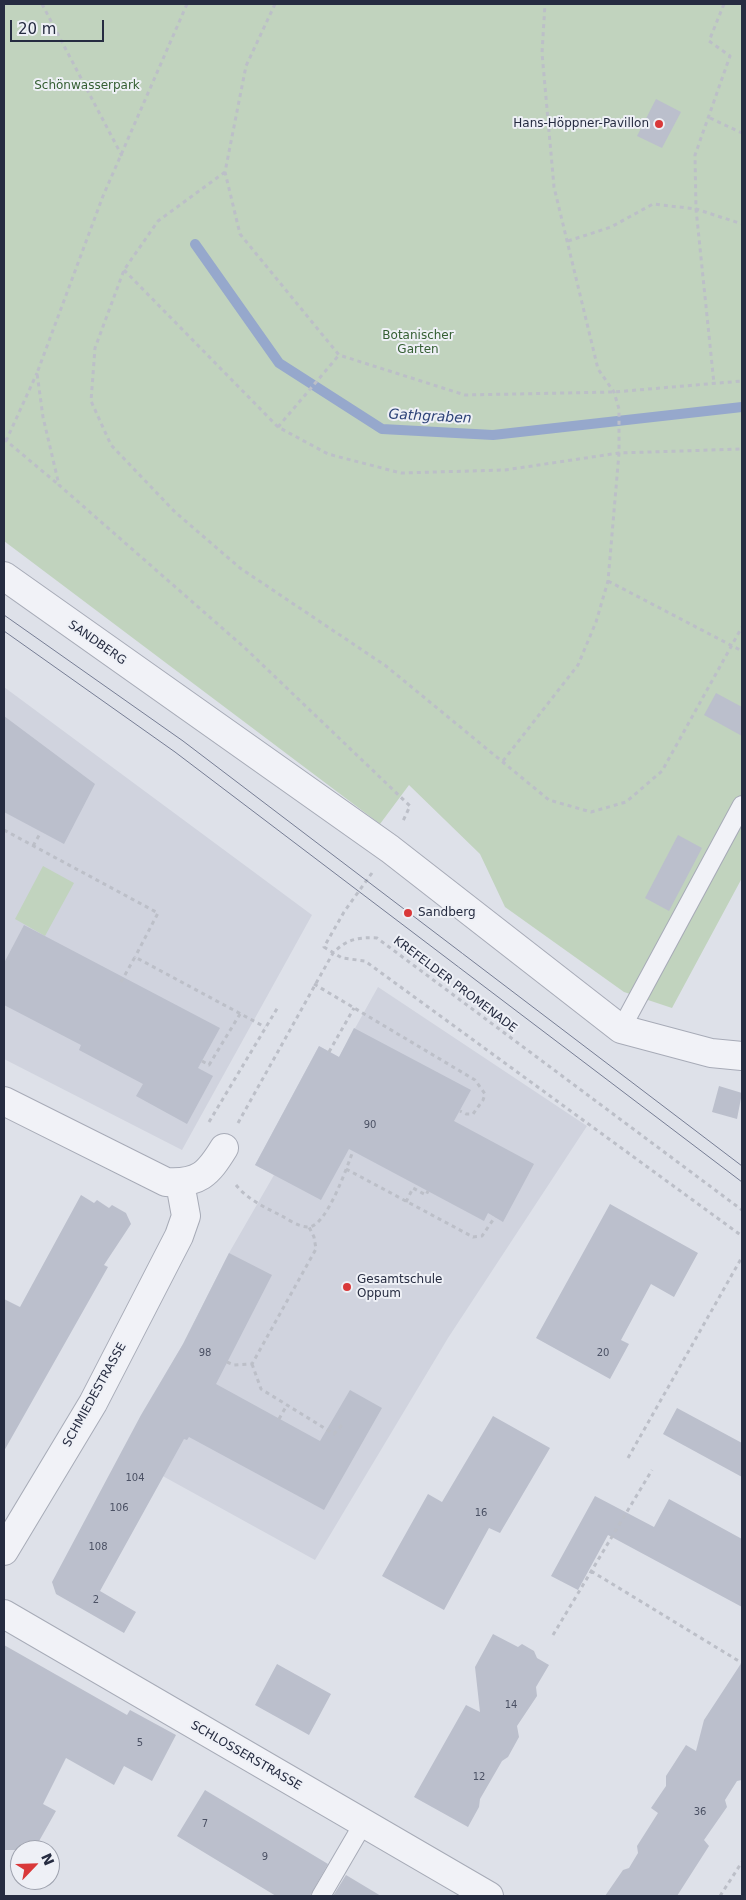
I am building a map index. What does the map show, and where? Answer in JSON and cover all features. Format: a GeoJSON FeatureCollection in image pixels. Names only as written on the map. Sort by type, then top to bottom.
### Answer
{"type":"FeatureCollection","features":[{"type":"Feature","properties":{"kind":"street","name":"SANDBERG"},"geometry":{"type":"LineString","coordinates":[[4,576],[390,849],[621,1029],[711,1054],[742,1056]]}},
{"type":"Feature","properties":{"kind":"street"},"geometry":{"type":"LineString","coordinates":[[4,1102],[166,1182],[180,1183],[204,1175],[213,1166],[224,1148]]}},
{"type":"Feature","properties":{"kind":"street","name":"SCHMIEDESTRASSE"},"geometry":{"type":"LineString","coordinates":[[4,1551],[94,1403],[179,1236],[186,1216],[180,1183]]}},
{"type":"Feature","properties":{"kind":"street","name":"SCHLOSSERSTRASSE"},"geometry":{"type":"LineString","coordinates":[[4,1614],[489,1896]]}},
{"type":"Feature","properties":{"kind":"lane"},"geometry":{"type":"LineString","coordinates":[[621,1029],[742,805]]}},
{"type":"Feature","properties":{"kind":"lane"},"geometry":{"type":"LineString","coordinates":[[321,1896],[363,1824]]}},
{"type":"Feature","properties":{"kind":"path"},"geometry":{"type":"LineString","coordinates":[[42,4],[122,156]]}},
{"type":"Feature","properties":{"kind":"path"},"geometry":{"type":"LineString","coordinates":[[187,4],[103,196],[37,372],[5,440],[245,648],[410,806],[390,849],[344,912],[324,947],[342,958],[365,961],[742,1236]]}},
{"type":"Feature","properties":{"kind":"path"},"geometry":{"type":"LineString","coordinates":[[275,4],[246,66],[225,172],[240,234],[339,355],[465,395],[614,392],[742,381]]}},
{"type":"Feature","properties":{"kind":"path"},"geometry":{"type":"LineString","coordinates":[[504,761],[578,665],[596,622],[608,581],[619,453],[619,409],[614,392],[598,369],[554,187],[542,53],[545,4]]}},
{"type":"Feature","properties":{"kind":"path"},"geometry":{"type":"LineString","coordinates":[[714,384],[696,209],[696,154],[730,56],[709,41],[724,4]]}},
{"type":"Feature","properties":{"kind":"path"},"geometry":{"type":"LineString","coordinates":[[710,118],[742,133]]}},
{"type":"Feature","properties":{"kind":"path"},"geometry":{"type":"LineString","coordinates":[[225,172],[158,221],[124,270],[95,348],[91,401],[111,445],[175,512],[240,568],[386,666],[504,761],[549,800],[591,812],[626,802],[662,771],[742,627]]}},
{"type":"Feature","properties":{"kind":"path"},"geometry":{"type":"LineString","coordinates":[[568,241],[611,227],[653,204],[696,209],[742,224]]}},
{"type":"Feature","properties":{"kind":"path"},"geometry":{"type":"LineString","coordinates":[[124,270],[278,427],[328,454],[401,472],[505,470],[619,453],[742,448]]}},
{"type":"Feature","properties":{"kind":"path"},"geometry":{"type":"LineString","coordinates":[[278,427],[339,355]]}},
{"type":"Feature","properties":{"kind":"path"},"geometry":{"type":"LineString","coordinates":[[37,372],[43,417],[59,485]]}},
{"type":"Feature","properties":{"kind":"path"},"geometry":{"type":"LineString","coordinates":[[608,581],[742,651]]}},
{"type":"Feature","properties":{"kind":"path"},"geometry":{"type":"LineString","coordinates":[[4,830],[158,913],[121,982]]}},
{"type":"Feature","properties":{"kind":"path"},"geometry":{"type":"LineString","coordinates":[[33,846],[41,832]]}},
{"type":"Feature","properties":{"kind":"path","name":"KREFELDER PROMENADE"},"geometry":{"type":"LineString","coordinates":[[224,1148],[333,953],[350,939],[361,937],[377,938],[742,1210]]}},
{"type":"Feature","properties":{"kind":"path"},"geometry":{"type":"LineString","coordinates":[[134,957],[265,1028]]}},
{"type":"Feature","properties":{"kind":"path"},"geometry":{"type":"LineString","coordinates":[[314,984],[475,1080],[486,1094],[473,1114],[466,1114],[460,1111]]}},
{"type":"Feature","properties":{"kind":"path"},"geometry":{"type":"LineString","coordinates":[[206,1127],[278,1007]]}},
{"type":"Feature","properties":{"kind":"path"},"geometry":{"type":"LineString","coordinates":[[328,1052],[354,1008]]}},
{"type":"Feature","properties":{"kind":"path"},"geometry":{"type":"LineString","coordinates":[[202,1061],[209,1065],[240,1014]]}},
{"type":"Feature","properties":{"kind":"path"},"geometry":{"type":"LineString","coordinates":[[309,1228],[318,1224],[325,1215],[353,1151]]}},
{"type":"Feature","properties":{"kind":"path"},"geometry":{"type":"LineString","coordinates":[[346,1169],[473,1237],[482,1236],[495,1217]]}},
{"type":"Feature","properties":{"kind":"path"},"geometry":{"type":"LineString","coordinates":[[406,1202],[413,1188],[426,1195],[428,1191]]}},
{"type":"Feature","properties":{"kind":"path"},"geometry":{"type":"LineString","coordinates":[[258,1204],[309,1228],[314,1237],[316,1249],[252,1364],[261,1389],[334,1434],[342,1425]]}},
{"type":"Feature","properties":{"kind":"path"},"geometry":{"type":"LineString","coordinates":[[628,1458],[741,1264],[742,1257]]}},
{"type":"Feature","properties":{"kind":"path"},"geometry":{"type":"LineString","coordinates":[[228,1362],[234,1365],[252,1364]]}},
{"type":"Feature","properties":{"kind":"path"},"geometry":{"type":"LineString","coordinates":[[279,1419],[287,1405]]}},
{"type":"Feature","properties":{"kind":"path"},"geometry":{"type":"LineString","coordinates":[[553,1635],[652,1470]]}},
{"type":"Feature","properties":{"kind":"path"},"geometry":{"type":"LineString","coordinates":[[591,1571],[742,1663]]}},
{"type":"Feature","properties":{"kind":"path"},"geometry":{"type":"LineString","coordinates":[[720,1896],[742,1862]]}},
{"type":"Feature","properties":{"kind":"shaded area"},"geometry":{"type":"Polygon","coordinates":[[[4,687],[312,915],[182,1150],[4,1059],[4,687]]]}},
{"type":"Feature","properties":{"kind":"shaded area","name":"Gesamtschule Oppum"},"geometry":{"type":"Polygon","coordinates":[[[378,987],[587,1126],[448,1338],[315,1560],[121,1453],[183,1344],[229,1253],[274,1175],[255,1165],[319,1046],[339,1057],[378,987]]]}},
{"type":"Feature","properties":{"kind":"green space","name":"Botanischer Garten"},"geometry":{"type":"Polygon","coordinates":[[[4,4],[742,4],[742,878],[672,1008],[624,992],[505,907],[480,854],[409,785],[380,824],[4,541],[4,4]]]}},
{"type":"Feature","properties":{"kind":"green space"},"geometry":{"type":"Polygon","coordinates":[[[43,866],[74,883],[45,936],[15,919],[43,866]]]}},
{"type":"Feature","properties":{"kind":"building","name":"Hans-Höppner-Pavillon"},"geometry":{"type":"Polygon","coordinates":[[[656,99],[681,112],[662,148],[637,136],[656,99]]]}},
{"type":"Feature","properties":{"kind":"building"},"geometry":{"type":"Polygon","coordinates":[[[716,693],[742,707],[742,736],[704,715],[716,693]]]}},
{"type":"Feature","properties":{"kind":"building"},"geometry":{"type":"Polygon","coordinates":[[[4,716],[95,784],[64,844],[4,812],[4,716]]]}},
{"type":"Feature","properties":{"kind":"building"},"geometry":{"type":"Polygon","coordinates":[[[678,835],[702,848],[669,911],[645,898],[678,835]]]}},
{"type":"Feature","properties":{"kind":"building"},"geometry":{"type":"Polygon","coordinates":[[[24,925],[220,1028],[198,1068],[213,1076],[187,1124],[136,1096],[143,1084],[79,1050],[81,1045],[4,1005],[4,963],[24,925]]]}},
{"type":"Feature","properties":{"kind":"building"},"geometry":{"type":"Polygon","coordinates":[[[354,1028],[471,1090],[454,1121],[534,1164],[503,1222],[488,1213],[484,1221],[349,1149],[321,1200],[255,1165],[319,1046],[339,1057],[354,1028]]]}},
{"type":"Feature","properties":{"kind":"building"},"geometry":{"type":"Polygon","coordinates":[[[719,1086],[742,1093],[737,1119],[712,1112],[719,1086]]]}},
{"type":"Feature","properties":{"kind":"building"},"geometry":{"type":"Polygon","coordinates":[[[81,1195],[94,1203],[97,1200],[109,1208],[112,1205],[126,1213],[131,1224],[104,1265],[108,1267],[4,1451],[4,1299],[20,1307],[81,1195]]]}},
{"type":"Feature","properties":{"kind":"building"},"geometry":{"type":"Polygon","coordinates":[[[610,1204],[698,1253],[674,1297],[651,1284],[621,1340],[629,1344],[610,1379],[536,1338],[610,1204]]]}},
{"type":"Feature","properties":{"kind":"building"},"geometry":{"type":"Polygon","coordinates":[[[229,1253],[272,1275],[216,1384],[320,1441],[350,1390],[382,1408],[324,1510],[189,1437],[187,1440],[184,1439],[100,1591],[136,1612],[124,1633],[56,1594],[52,1582],[141,1415],[183,1344],[229,1253]]]}},
{"type":"Feature","properties":{"kind":"building"},"geometry":{"type":"Polygon","coordinates":[[[677,1408],[742,1443],[742,1477],[663,1434],[677,1408]]]}},
{"type":"Feature","properties":{"kind":"building"},"geometry":{"type":"Polygon","coordinates":[[[493,1416],[550,1448],[500,1533],[489,1528],[444,1610],[382,1576],[428,1494],[442,1502],[493,1416]]]}},
{"type":"Feature","properties":{"kind":"building"},"geometry":{"type":"Polygon","coordinates":[[[595,1496],[654,1527],[669,1499],[742,1539],[742,1607],[608,1535],[578,1590],[551,1576],[595,1496]]]}},
{"type":"Feature","properties":{"kind":"building"},"geometry":{"type":"Polygon","coordinates":[[[493,1634],[518,1647],[522,1644],[534,1651],[537,1658],[549,1665],[536,1687],[537,1696],[517,1726],[519,1737],[508,1757],[502,1761],[480,1799],[479,1807],[468,1827],[414,1797],[466,1705],[480,1712],[475,1667],[493,1634]]]}},
{"type":"Feature","properties":{"kind":"building"},"geometry":{"type":"Polygon","coordinates":[[[4,1645],[127,1715],[130,1710],[176,1735],[152,1781],[124,1766],[114,1785],[66,1758],[43,1804],[56,1811],[40,1840],[10,1840],[10,1850],[4,1850],[4,1645]]]}},
{"type":"Feature","properties":{"kind":"building"},"geometry":{"type":"Polygon","coordinates":[[[742,1662],[742,1780],[737,1781],[725,1800],[727,1807],[704,1840],[709,1846],[677,1896],[605,1896],[623,1870],[629,1868],[638,1853],[637,1846],[658,1813],[651,1808],[666,1786],[666,1776],[686,1745],[696,1751],[704,1720],[742,1662]]]}},
{"type":"Feature","properties":{"kind":"building"},"geometry":{"type":"Polygon","coordinates":[[[277,1664],[331,1694],[309,1735],[255,1705],[277,1664]]]}},
{"type":"Feature","properties":{"kind":"building"},"geometry":{"type":"Polygon","coordinates":[[[205,1790],[328,1864],[310,1896],[276,1896],[177,1836],[205,1790]]]}},
{"type":"Feature","properties":{"kind":"building"},"geometry":{"type":"Polygon","coordinates":[[[346,1875],[381,1896],[333,1896],[346,1875]]]}},
{"type":"Feature","properties":{"kind":"waterway","name":"Gathgraben"},"geometry":{"type":"LineString","coordinates":[[195,244],[279,363],[382,429],[493,435],[742,407]]}},
{"type":"Feature","properties":{"kind":"tram line"},"geometry":{"type":"LineString","coordinates":[[4,615],[183,741],[742,1166]]}},
{"type":"Feature","properties":{"kind":"tram line"},"geometry":{"type":"LineString","coordinates":[[4,631],[175,752],[742,1182]]}},
{"type":"Feature","properties":{"kind":"place","name":"Hans-Höppner-Pavillon"},"geometry":{"type":"Point","coordinates":[659,124]}},
{"type":"Feature","properties":{"kind":"place","name":"Sandberg"},"geometry":{"type":"Point","coordinates":[408,913]}},
{"type":"Feature","properties":{"kind":"place","name":"Gesamtschule Oppum"},"geometry":{"type":"Point","coordinates":[347,1287]}},
{"type":"Feature","properties":{"kind":"park label","name":"Schönwasserpark"},"geometry":{"type":"Point","coordinates":[87,86]}}]}
